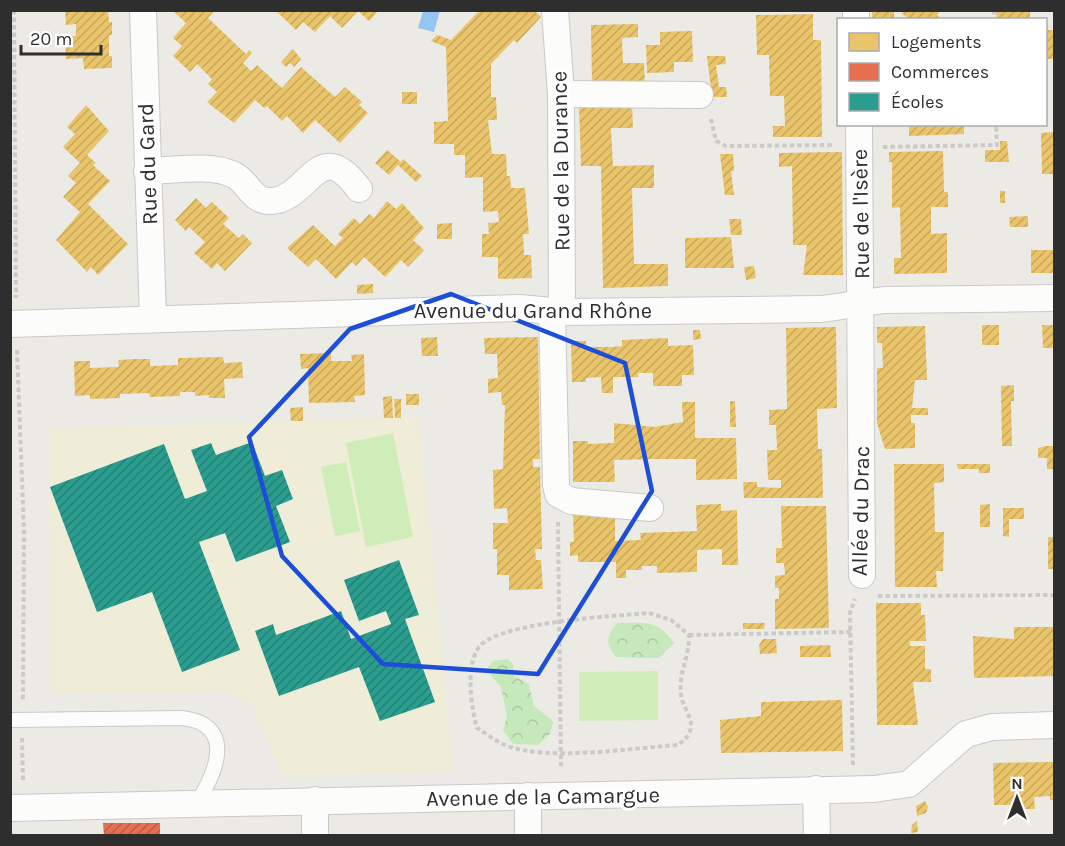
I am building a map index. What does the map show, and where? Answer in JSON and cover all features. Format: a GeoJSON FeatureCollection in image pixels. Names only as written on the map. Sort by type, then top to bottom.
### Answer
{"type":"FeatureCollection","features":[{"type":"Feature","properties":{"kind":"street","name":"Rue du Gard"},"geometry":{"type":"LineString","coordinates":[[143,10],[153,318]]}},
{"type":"Feature","properties":{"kind":"street","name":"Rue de la Durance"},"geometry":{"type":"LineString","coordinates":[[555,10],[561,94],[556,485],[563,498]]}},
{"type":"Feature","properties":{"kind":"street"},"geometry":{"type":"LineString","coordinates":[[561,94],[700,95]]}},
{"type":"Feature","properties":{"kind":"street","name":"Rue de l'Isère"},"geometry":{"type":"LineString","coordinates":[[859,126],[862,303]]}},
{"type":"Feature","properties":{"kind":"street"},"geometry":{"type":"LineString","coordinates":[[147,171],[213,170],[234,175],[256,198],[267,202],[279,200],[297,189],[316,170],[326,166],[339,169],[359,189]]}},
{"type":"Feature","properties":{"kind":"street","name":"Avenue du Grand Rhône"},"geometry":{"type":"LineString","coordinates":[[14,322],[520,308],[557,312],[822,309],[884,300],[1054,298]]}},
{"type":"Feature","properties":{"kind":"street","name":"Allée du Drac"},"geometry":{"type":"LineString","coordinates":[[859,586],[862,303]]}},
{"type":"Feature","properties":{"kind":"street"},"geometry":{"type":"LineString","coordinates":[[563,498],[650,508]]}},
{"type":"Feature","properties":{"kind":"street","name":"Avenue de la Camargue"},"geometry":{"type":"LineString","coordinates":[[17,799],[196,803],[853,789],[909,784],[966,734],[992,727],[1054,724]]}},
{"type":"Feature","properties":{"kind":"street"},"geometry":{"type":"LineString","coordinates":[[816,789],[817,836]]}},
{"type":"Feature","properties":{"kind":"street"},"geometry":{"type":"LineString","coordinates":[[528,836],[539,796]]}},
{"type":"Feature","properties":{"kind":"street"},"geometry":{"type":"LineString","coordinates":[[315,800],[315,836]]}},
{"type":"Feature","properties":{"kind":"lane"},"geometry":{"type":"LineString","coordinates":[[10,720],[182,718],[201,723],[214,737],[217,762],[210,781],[196,803]]}},
{"type":"Feature","properties":{"kind":"path"},"geometry":{"type":"LineString","coordinates":[[14,10],[14,322],[24,530],[23,706]]}},
{"type":"Feature","properties":{"kind":"path"},"geometry":{"type":"LineString","coordinates":[[539,796],[549,777],[562,767],[557,525],[563,498]]}},
{"type":"Feature","properties":{"kind":"path"},"geometry":{"type":"LineString","coordinates":[[859,586],[1054,596]]}},
{"type":"Feature","properties":{"kind":"path","name":"Allée du Drac"},"geometry":{"type":"LineString","coordinates":[[853,789],[850,613],[859,586]]}},
{"type":"Feature","properties":{"kind":"path"},"geometry":{"type":"LineString","coordinates":[[689,635],[689,649],[680,682],[682,700],[691,725],[687,737],[678,745],[562,753],[536,752],[506,745],[477,728],[471,705],[471,668],[481,644],[505,632],[559,621],[649,613],[671,620],[689,635],[851,632]]}},
{"type":"Feature","properties":{"kind":"path"},"geometry":{"type":"LineString","coordinates":[[17,799],[22,731]]}},
{"type":"Feature","properties":{"kind":"highlighted area"},"geometry":{"type":"Polygon","coordinates":[[[451,294],[625,363],[652,491],[538,674],[383,664],[282,556],[249,437],[350,329],[451,294]]]}},
{"type":"Feature","properties":{"kind":"shaded area"},"geometry":{"type":"Polygon","coordinates":[[[419,417],[453,771],[281,776],[253,705],[226,692],[51,693],[50,429],[419,417]]]}},
{"type":"Feature","properties":{"kind":"green space"},"geometry":{"type":"Polygon","coordinates":[[[393,433],[413,537],[366,547],[346,443],[393,433]]]}},
{"type":"Feature","properties":{"kind":"green space"},"geometry":{"type":"Polygon","coordinates":[[[346,462],[360,531],[335,536],[321,467],[346,462]]]}},
{"type":"Feature","properties":{"kind":"green space"},"geometry":{"type":"Polygon","coordinates":[[[617,623],[643,623],[656,626],[674,643],[659,658],[616,657],[608,640],[617,623]]]}},
{"type":"Feature","properties":{"kind":"green space"},"geometry":{"type":"Polygon","coordinates":[[[508,659],[513,664],[514,676],[529,684],[534,706],[553,721],[550,734],[538,745],[513,744],[503,730],[507,717],[501,687],[486,670],[493,661],[508,659]]]}},
{"type":"Feature","properties":{"kind":"green space"},"geometry":{"type":"Polygon","coordinates":[[[658,671],[658,720],[579,721],[579,672],[658,671]]]}},
{"type":"Feature","properties":{"kind":"water"},"geometry":{"type":"Polygon","coordinates":[[[423,11],[440,11],[434,32],[418,28],[423,11]]]}},
{"type":"Feature","properties":{"kind":"building: Logements"},"geometry":{"type":"Polygon","coordinates":[[[65,10],[108,10],[109,22],[112,22],[112,35],[109,35],[109,56],[112,56],[112,68],[84,69],[83,58],[66,59],[65,36],[76,36],[76,24],[66,25],[65,10]]]}},
{"type":"Feature","properties":{"kind":"building: Logements"},"geometry":{"type":"Polygon","coordinates":[[[172,10],[215,10],[208,18],[246,54],[249,50],[252,53],[243,63],[251,71],[257,65],[282,88],[301,67],[335,97],[345,87],[362,102],[359,105],[368,113],[340,143],[315,120],[303,133],[287,116],[282,121],[267,106],[264,108],[255,100],[234,123],[207,102],[217,92],[208,84],[212,79],[197,64],[190,72],[173,56],[182,46],[173,38],[186,23],[172,10]]]}},
{"type":"Feature","properties":{"kind":"building: Logements"},"geometry":{"type":"Polygon","coordinates":[[[275,10],[379,10],[369,21],[358,11],[342,28],[330,16],[315,32],[303,22],[296,30],[275,10]]]}},
{"type":"Feature","properties":{"kind":"building: Logements"},"geometry":{"type":"Polygon","coordinates":[[[480,10],[534,10],[541,17],[517,43],[514,40],[491,64],[491,97],[496,97],[497,120],[488,120],[492,154],[506,154],[507,176],[510,176],[511,188],[525,188],[529,234],[523,234],[524,255],[531,255],[532,278],[498,279],[498,257],[482,257],[482,234],[489,234],[488,223],[499,222],[498,211],[483,212],[483,177],[465,178],[465,155],[454,155],[454,144],[434,144],[434,122],[448,121],[446,47],[431,41],[437,35],[451,40],[480,10]]]}},
{"type":"Feature","properties":{"kind":"building: Logements"},"geometry":{"type":"Polygon","coordinates":[[[872,10],[894,10],[894,18],[872,18],[872,10]]]}},
{"type":"Feature","properties":{"kind":"building: Logements"},"geometry":{"type":"Polygon","coordinates":[[[899,10],[941,10],[937,15],[940,18],[907,18],[899,10]]]}},
{"type":"Feature","properties":{"kind":"building: Logements"},"geometry":{"type":"Polygon","coordinates":[[[996,10],[1030,10],[1030,18],[997,18],[996,10]]]}},
{"type":"Feature","properties":{"kind":"building: Logements"},"geometry":{"type":"Polygon","coordinates":[[[813,14],[813,40],[821,40],[822,137],[773,137],[773,126],[785,126],[784,96],[770,96],[769,55],[757,55],[756,15],[813,14]]]}},
{"type":"Feature","properties":{"kind":"building: Logements"},"geometry":{"type":"Polygon","coordinates":[[[638,24],[638,37],[622,38],[623,63],[644,63],[645,86],[592,86],[591,25],[638,24]]]}},
{"type":"Feature","properties":{"kind":"building: Logements"},"geometry":{"type":"Polygon","coordinates":[[[1047,30],[1054,30],[1054,59],[1047,59],[1047,30]]]}},
{"type":"Feature","properties":{"kind":"building: Logements"},"geometry":{"type":"Polygon","coordinates":[[[692,31],[693,62],[674,62],[674,72],[647,73],[646,45],[660,45],[660,32],[692,31]]]}},
{"type":"Feature","properties":{"kind":"building: Logements"},"geometry":{"type":"Polygon","coordinates":[[[293,49],[301,59],[294,67],[290,63],[286,67],[281,62],[293,49]]]}},
{"type":"Feature","properties":{"kind":"building: Logements"},"geometry":{"type":"Polygon","coordinates":[[[707,56],[725,56],[726,64],[716,65],[719,87],[726,87],[727,97],[712,97],[707,56]]]}},
{"type":"Feature","properties":{"kind":"building: Logements"},"geometry":{"type":"Polygon","coordinates":[[[402,92],[417,92],[417,104],[402,104],[402,92]]]}},
{"type":"Feature","properties":{"kind":"building: Logements"},"geometry":{"type":"Polygon","coordinates":[[[579,104],[632,104],[633,128],[611,128],[613,166],[654,165],[654,188],[632,188],[634,264],[668,264],[668,286],[603,288],[601,166],[581,166],[579,104]]]}},
{"type":"Feature","properties":{"kind":"building: Logements"},"geometry":{"type":"Polygon","coordinates":[[[86,105],[109,131],[87,155],[96,163],[93,165],[110,181],[88,204],[128,244],[98,275],[91,267],[87,272],[56,240],[80,212],[63,197],[76,183],[68,176],[80,163],[63,147],[75,134],[67,127],[86,105]]]}},
{"type":"Feature","properties":{"kind":"building: Logements"},"geometry":{"type":"Polygon","coordinates":[[[909,126],[964,126],[964,134],[909,136],[909,126]]]}},
{"type":"Feature","properties":{"kind":"building: Logements"},"geometry":{"type":"Polygon","coordinates":[[[1054,132],[1054,174],[1042,174],[1041,133],[1054,132]]]}},
{"type":"Feature","properties":{"kind":"building: Logements"},"geometry":{"type":"Polygon","coordinates":[[[1000,141],[1007,141],[1009,162],[985,162],[985,150],[1000,150],[1000,141]]]}},
{"type":"Feature","properties":{"kind":"building: Logements"},"geometry":{"type":"Polygon","coordinates":[[[387,150],[401,162],[403,159],[422,176],[416,182],[398,165],[389,175],[375,163],[387,150]]]}},
{"type":"Feature","properties":{"kind":"building: Logements"},"geometry":{"type":"Polygon","coordinates":[[[943,151],[944,192],[948,192],[948,207],[931,207],[931,234],[947,233],[947,273],[894,274],[894,258],[901,258],[900,207],[892,208],[892,162],[889,162],[889,152],[943,151]]]}},
{"type":"Feature","properties":{"kind":"building: Logements"},"geometry":{"type":"Polygon","coordinates":[[[842,152],[843,275],[803,275],[807,245],[793,245],[792,166],[779,167],[779,153],[842,152]]]}},
{"type":"Feature","properties":{"kind":"building: Logements"},"geometry":{"type":"Polygon","coordinates":[[[720,154],[733,154],[734,171],[731,171],[734,195],[725,195],[720,154]]]}},
{"type":"Feature","properties":{"kind":"building: Logements"},"geometry":{"type":"Polygon","coordinates":[[[1000,191],[1005,191],[1005,203],[1000,203],[1000,191]]]}},
{"type":"Feature","properties":{"kind":"building: Logements"},"geometry":{"type":"Polygon","coordinates":[[[196,198],[206,208],[212,202],[229,218],[223,224],[239,238],[243,234],[252,243],[225,271],[217,263],[212,269],[194,253],[205,242],[189,227],[186,231],[175,220],[196,198]]]}},
{"type":"Feature","properties":{"kind":"building: Logements"},"geometry":{"type":"Polygon","coordinates":[[[387,201],[396,209],[402,203],[424,228],[413,240],[424,250],[408,267],[401,260],[385,277],[364,257],[356,266],[352,262],[336,279],[316,259],[308,267],[287,248],[313,225],[335,246],[343,238],[338,234],[354,218],[360,224],[369,214],[374,218],[387,201]]]}},
{"type":"Feature","properties":{"kind":"building: Logements"},"geometry":{"type":"Polygon","coordinates":[[[1028,216],[1028,227],[1010,227],[1009,217],[1028,216]]]}},
{"type":"Feature","properties":{"kind":"building: Logements"},"geometry":{"type":"Polygon","coordinates":[[[729,219],[741,219],[742,235],[731,235],[729,219]]]}},
{"type":"Feature","properties":{"kind":"building: Logements"},"geometry":{"type":"Polygon","coordinates":[[[452,223],[452,239],[437,239],[437,224],[452,223]]]}},
{"type":"Feature","properties":{"kind":"building: Logements"},"geometry":{"type":"Polygon","coordinates":[[[731,237],[734,268],[685,268],[685,238],[731,237]]]}},
{"type":"Feature","properties":{"kind":"building: Logements"},"geometry":{"type":"Polygon","coordinates":[[[1031,250],[1054,250],[1054,273],[1031,273],[1031,250]]]}},
{"type":"Feature","properties":{"kind":"building: Logements"},"geometry":{"type":"Polygon","coordinates":[[[754,266],[756,278],[746,280],[744,267],[754,266]]]}},
{"type":"Feature","properties":{"kind":"building: Logements"},"geometry":{"type":"Polygon","coordinates":[[[373,284],[373,293],[357,294],[357,285],[373,284]]]}},
{"type":"Feature","properties":{"kind":"building: Logements"},"geometry":{"type":"Polygon","coordinates":[[[982,325],[999,325],[999,345],[982,345],[982,325]]]}},
{"type":"Feature","properties":{"kind":"building: Logements"},"geometry":{"type":"Polygon","coordinates":[[[1042,325],[1054,325],[1054,348],[1043,348],[1042,325]]]}},
{"type":"Feature","properties":{"kind":"building: Logements"},"geometry":{"type":"Polygon","coordinates":[[[925,326],[927,380],[915,380],[912,408],[928,408],[928,415],[911,415],[911,423],[915,423],[915,448],[885,449],[877,423],[877,368],[883,368],[882,343],[877,343],[877,327],[925,326]]]}},
{"type":"Feature","properties":{"kind":"building: Logements"},"geometry":{"type":"Polygon","coordinates":[[[836,327],[837,408],[817,409],[818,449],[822,449],[823,498],[744,498],[743,482],[757,482],[757,487],[781,488],[781,480],[768,480],[767,450],[777,450],[776,425],[769,425],[769,410],[787,409],[786,328],[836,327]]]}},
{"type":"Feature","properties":{"kind":"building: Logements"},"geometry":{"type":"Polygon","coordinates":[[[693,330],[700,330],[701,339],[693,340],[693,330]]]}},
{"type":"Feature","properties":{"kind":"building: Logements"},"geometry":{"type":"Polygon","coordinates":[[[437,337],[438,356],[422,356],[421,338],[437,337]]]}},
{"type":"Feature","properties":{"kind":"building: Logements"},"geometry":{"type":"Polygon","coordinates":[[[538,337],[540,459],[533,459],[533,467],[540,467],[542,549],[535,549],[536,560],[541,560],[543,589],[509,590],[509,575],[497,575],[497,549],[493,549],[493,523],[508,523],[507,508],[494,509],[493,470],[503,469],[505,405],[502,405],[501,392],[488,393],[488,379],[498,378],[497,354],[485,354],[484,338],[538,337]]]}},
{"type":"Feature","properties":{"kind":"building: Logements"},"geometry":{"type":"Polygon","coordinates":[[[668,338],[668,346],[693,345],[694,375],[682,375],[682,386],[653,386],[653,373],[638,373],[638,377],[613,377],[613,393],[602,393],[601,377],[586,378],[586,382],[572,382],[571,341],[586,341],[586,347],[612,347],[622,346],[622,340],[668,338]]]}},
{"type":"Feature","properties":{"kind":"building: Logements"},"geometry":{"type":"Polygon","coordinates":[[[331,353],[331,361],[352,361],[351,355],[364,354],[365,395],[354,396],[355,402],[309,403],[308,368],[301,369],[300,354],[331,353]]]}},
{"type":"Feature","properties":{"kind":"building: Logements"},"geometry":{"type":"Polygon","coordinates":[[[223,357],[224,363],[242,362],[243,378],[224,379],[225,398],[209,398],[209,395],[195,396],[195,392],[180,392],[180,396],[150,397],[149,393],[120,394],[120,398],[90,399],[90,395],[75,396],[74,361],[90,361],[90,368],[119,367],[118,360],[150,359],[150,366],[178,365],[178,358],[223,357]]]}},
{"type":"Feature","properties":{"kind":"building: Logements"},"geometry":{"type":"Polygon","coordinates":[[[1014,385],[1014,401],[1011,401],[1012,446],[1002,446],[1001,386],[1014,385]]]}},
{"type":"Feature","properties":{"kind":"building: Logements"},"geometry":{"type":"Polygon","coordinates":[[[406,394],[419,394],[419,405],[406,405],[406,394]]]}},
{"type":"Feature","properties":{"kind":"building: Logements"},"geometry":{"type":"Polygon","coordinates":[[[392,396],[393,418],[384,418],[383,397],[392,396]]]}},
{"type":"Feature","properties":{"kind":"building: Logements"},"geometry":{"type":"Polygon","coordinates":[[[394,399],[401,399],[401,418],[395,418],[394,399]]]}},
{"type":"Feature","properties":{"kind":"building: Logements"},"geometry":{"type":"Polygon","coordinates":[[[730,401],[735,401],[736,427],[730,427],[730,401]]]}},
{"type":"Feature","properties":{"kind":"building: Logements"},"geometry":{"type":"Polygon","coordinates":[[[682,402],[695,402],[695,438],[736,438],[737,479],[696,480],[696,459],[655,459],[614,460],[615,482],[573,482],[573,441],[588,441],[588,444],[614,443],[614,423],[654,427],[683,422],[682,402]]]}},
{"type":"Feature","properties":{"kind":"building: Logements"},"geometry":{"type":"Polygon","coordinates":[[[303,407],[303,421],[291,421],[290,408],[303,407]]]}},
{"type":"Feature","properties":{"kind":"building: Logements"},"geometry":{"type":"Polygon","coordinates":[[[1054,446],[1054,469],[1047,469],[1047,458],[1038,458],[1038,448],[1054,446]]]}},
{"type":"Feature","properties":{"kind":"building: Logements"},"geometry":{"type":"Polygon","coordinates":[[[894,464],[944,464],[944,482],[934,483],[935,532],[944,532],[943,571],[936,571],[937,587],[895,587],[894,464]]]}},
{"type":"Feature","properties":{"kind":"building: Logements"},"geometry":{"type":"Polygon","coordinates":[[[957,464],[990,464],[990,473],[979,473],[979,469],[958,469],[957,464]]]}},
{"type":"Feature","properties":{"kind":"building: Logements"},"geometry":{"type":"Polygon","coordinates":[[[721,504],[721,511],[737,510],[738,565],[722,565],[722,549],[697,550],[697,572],[657,573],[657,566],[642,566],[642,570],[626,570],[626,578],[616,578],[616,562],[578,562],[578,555],[570,556],[570,542],[574,542],[573,514],[604,513],[604,517],[615,517],[615,541],[641,540],[640,533],[697,531],[696,505],[721,504]]]}},
{"type":"Feature","properties":{"kind":"building: Logements"},"geometry":{"type":"Polygon","coordinates":[[[990,504],[990,527],[980,527],[980,505],[990,504]]]}},
{"type":"Feature","properties":{"kind":"building: Logements"},"geometry":{"type":"Polygon","coordinates":[[[781,506],[826,506],[829,628],[775,629],[775,599],[779,599],[779,588],[775,588],[775,576],[785,575],[784,563],[776,563],[776,548],[782,548],[781,506]]]}},
{"type":"Feature","properties":{"kind":"building: Logements"},"geometry":{"type":"Polygon","coordinates":[[[1003,508],[1024,508],[1024,519],[1009,519],[1009,537],[1003,536],[1003,508]]]}},
{"type":"Feature","properties":{"kind":"building: Logements"},"geometry":{"type":"Polygon","coordinates":[[[1048,537],[1054,537],[1054,569],[1048,569],[1048,537]]]}},
{"type":"Feature","properties":{"kind":"building: Logements"},"geometry":{"type":"Polygon","coordinates":[[[876,603],[921,603],[921,615],[925,615],[926,641],[910,641],[910,646],[925,646],[925,669],[931,669],[931,682],[913,682],[918,725],[877,725],[876,603]]]}},
{"type":"Feature","properties":{"kind":"building: Logements"},"geometry":{"type":"Polygon","coordinates":[[[743,623],[765,623],[764,629],[743,629],[743,623]]]}},
{"type":"Feature","properties":{"kind":"building: Logements"},"geometry":{"type":"Polygon","coordinates":[[[1014,627],[1054,627],[1054,676],[974,678],[973,636],[1014,639],[1014,627]]]}},
{"type":"Feature","properties":{"kind":"building: Logements"},"geometry":{"type":"Polygon","coordinates":[[[763,639],[776,639],[777,653],[760,654],[759,645],[763,639]]]}},
{"type":"Feature","properties":{"kind":"building: Logements"},"geometry":{"type":"Polygon","coordinates":[[[830,645],[831,657],[800,657],[800,646],[830,645]]]}},
{"type":"Feature","properties":{"kind":"building: Logements"},"geometry":{"type":"Polygon","coordinates":[[[842,700],[843,751],[721,753],[720,720],[761,716],[761,702],[842,700]]]}},
{"type":"Feature","properties":{"kind":"building: Logements"},"geometry":{"type":"Polygon","coordinates":[[[1054,762],[1054,800],[1050,800],[1050,796],[1034,797],[1035,809],[1010,809],[1010,805],[994,805],[993,763],[1054,762]]]}},
{"type":"Feature","properties":{"kind":"building: Logements"},"geometry":{"type":"Polygon","coordinates":[[[925,801],[928,807],[926,813],[917,816],[916,806],[925,801]]]}},
{"type":"Feature","properties":{"kind":"building: Logements"},"geometry":{"type":"Polygon","coordinates":[[[917,821],[918,832],[911,833],[912,825],[917,821]]]}},
{"type":"Feature","properties":{"kind":"building: Commerces"},"geometry":{"type":"Polygon","coordinates":[[[103,823],[160,823],[160,836],[104,836],[103,823]]]}},
{"type":"Feature","properties":{"kind":"building: Écoles"},"geometry":{"type":"Polygon","coordinates":[[[252,442],[265,476],[282,470],[293,499],[276,506],[290,542],[236,562],[225,533],[199,542],[240,650],[182,672],[152,592],[97,612],[50,487],[164,444],[185,499],[207,491],[191,450],[211,443],[216,455],[252,442]]]}},
{"type":"Feature","properties":{"kind":"building: Écoles"},"geometry":{"type":"Polygon","coordinates":[[[399,560],[419,615],[405,619],[435,702],[380,721],[359,667],[279,696],[255,631],[273,624],[276,635],[341,611],[351,639],[391,624],[386,611],[359,621],[344,580],[399,560]]]}}]}
